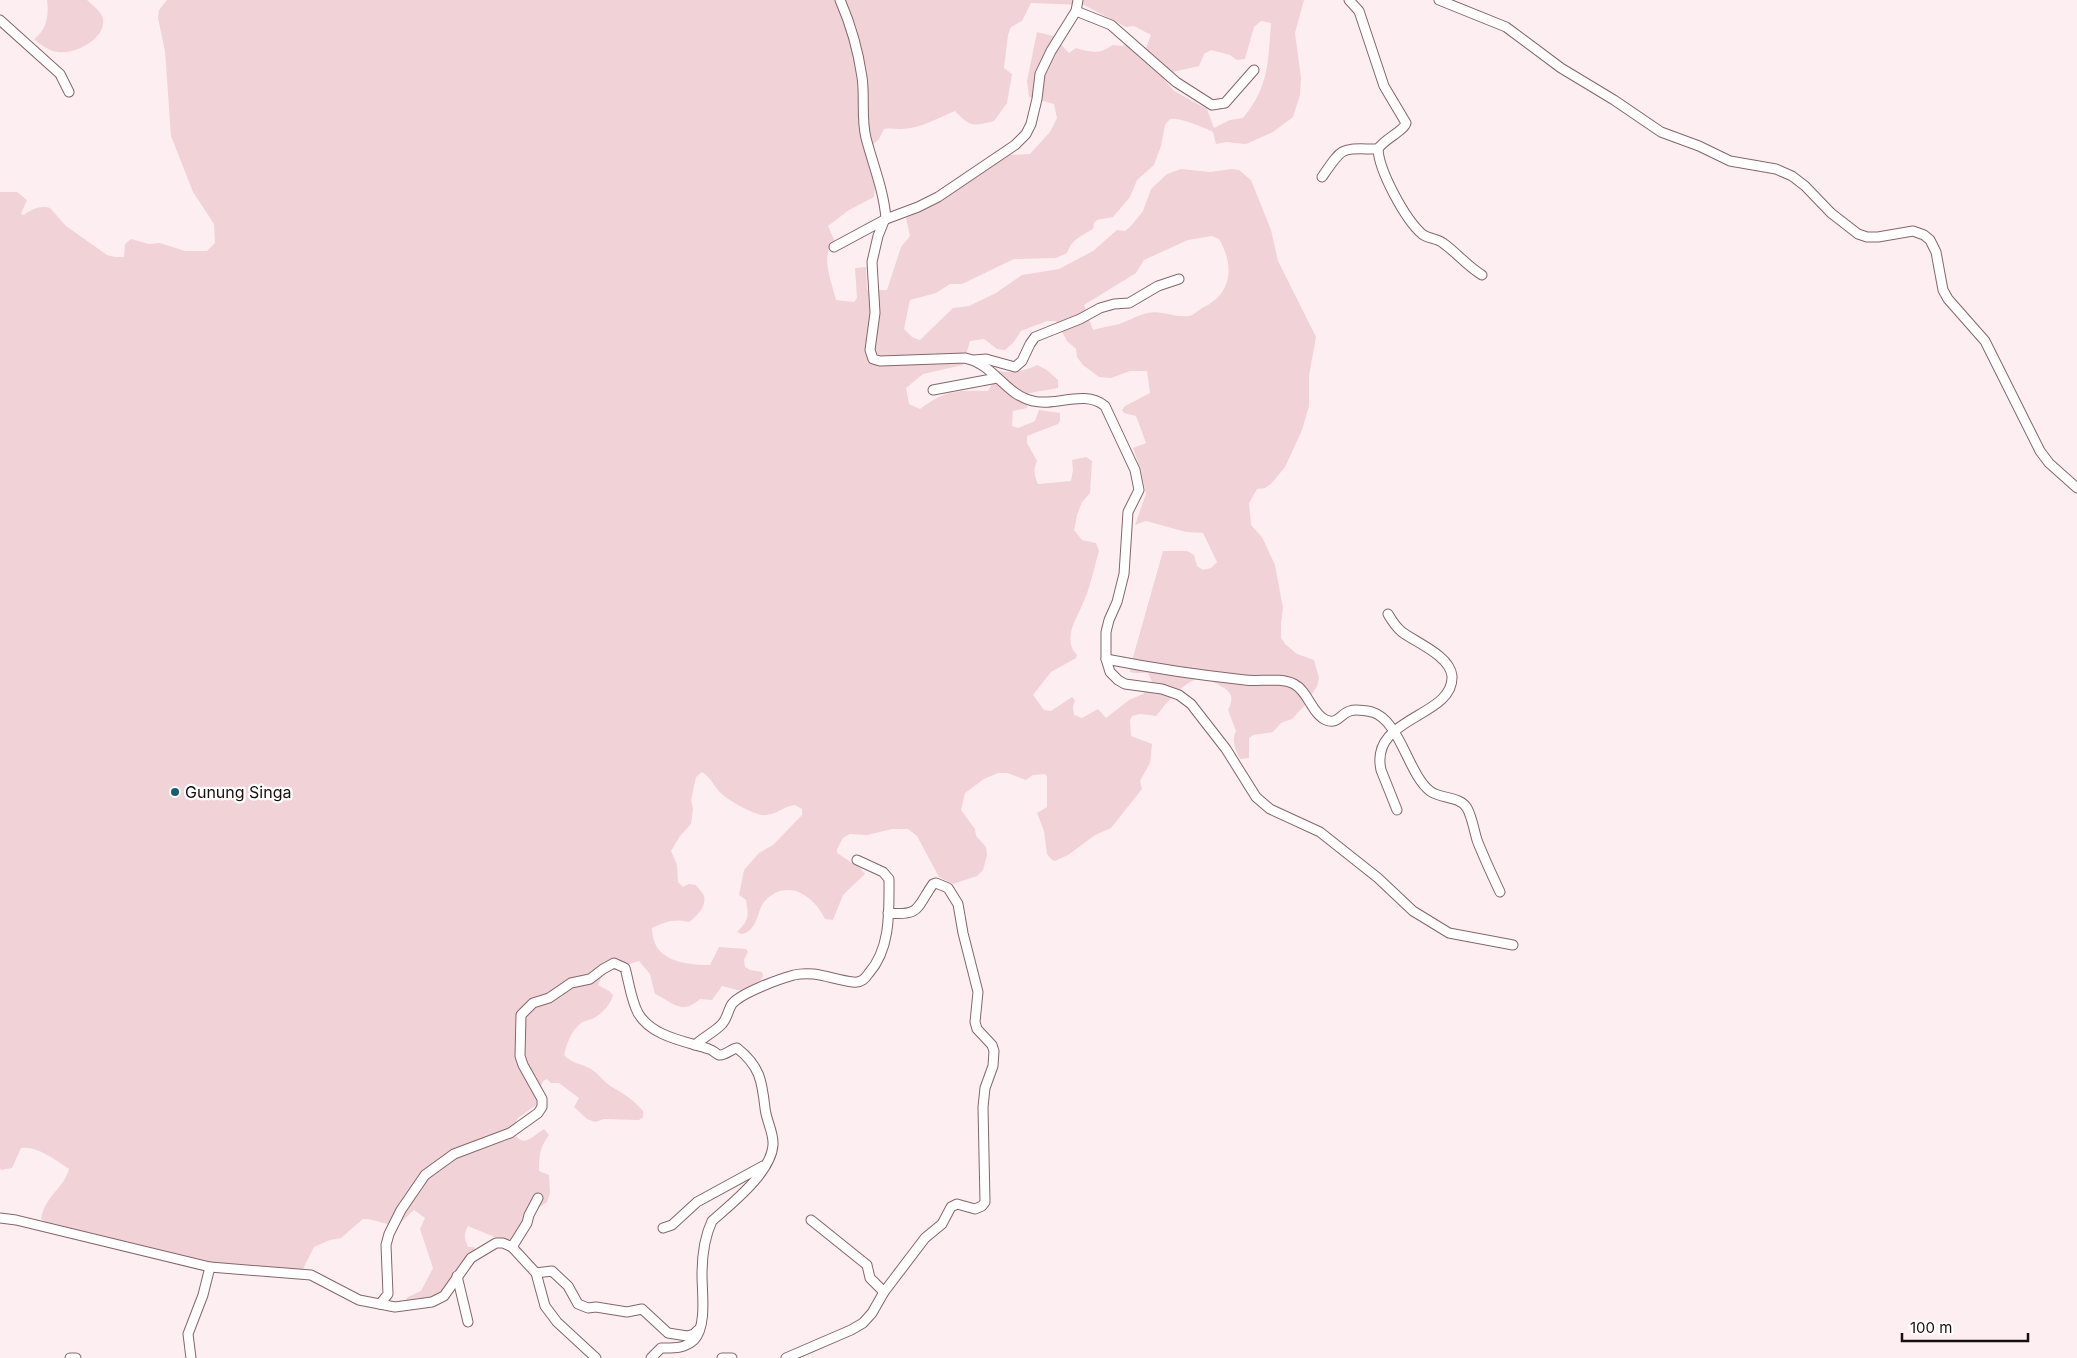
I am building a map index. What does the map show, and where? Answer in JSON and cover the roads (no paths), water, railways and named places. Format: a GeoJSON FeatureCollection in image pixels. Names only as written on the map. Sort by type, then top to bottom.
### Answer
{"type":"FeatureCollection","features":[{"type":"Feature","properties":{"kind":"street"},"geometry":{"type":"LineString","coordinates":[[840,0],[854,35],[862,78],[866,137],[883,197],[885,220],[878,236],[872,262],[875,313],[870,350],[873,358],[880,361],[965,358],[974,360],[990,369],[997,378],[1014,392],[1031,401],[1039,403],[1080,398],[1101,403],[1105,406],[1135,470],[1139,490],[1128,512],[1124,574],[1117,602],[1106,632],[1106,659],[1110,672],[1125,684],[1162,689],[1179,695],[1191,704],[1226,749],[1256,797],[1270,809],[1320,832],[1396,893],[1413,911],[1449,933],[1513,945]]}},
{"type":"Feature","properties":{"kind":"street"},"geometry":{"type":"LineString","coordinates":[[834,247],[885,220],[938,197],[1015,145],[1026,134],[1033,116],[1040,74],[1051,51],[1076,10],[1078,0]]}},
{"type":"Feature","properties":{"kind":"street"},"geometry":{"type":"LineString","coordinates":[[1350,0],[1359,12],[1384,86],[1406,123],[1404,128],[1381,144],[1378,149],[1387,182],[1417,229],[1424,236],[1442,242],[1468,266],[1482,275]]}},
{"type":"Feature","properties":{"kind":"street"},"geometry":{"type":"LineString","coordinates":[[1439,0],[1506,27],[1561,68],[1614,100],[1661,132],[1699,146],[1730,161],[1776,170],[1792,176],[1805,186],[1831,213],[1858,234],[1867,237],[1913,232],[1924,235],[1930,240],[1936,252],[1943,290],[1948,299],[1985,340],[2040,451],[2077,488]]}},
{"type":"Feature","properties":{"kind":"street"},"geometry":{"type":"LineString","coordinates":[[1076,10],[1111,25],[1169,77],[1212,105],[1225,103],[1254,70]]}},
{"type":"Feature","properties":{"kind":"street"},"geometry":{"type":"LineString","coordinates":[[0,20],[60,74],[69,92]]}},
{"type":"Feature","properties":{"kind":"street"},"geometry":{"type":"LineString","coordinates":[[1322,177],[1339,152],[1344,150],[1378,149]]}},
{"type":"Feature","properties":{"kind":"street"},"geometry":{"type":"LineString","coordinates":[[974,360],[986,359],[1015,367],[1022,361],[1035,337],[1107,306],[1129,303],[1158,286],[1178,280]]}},
{"type":"Feature","properties":{"kind":"street"},"geometry":{"type":"LineString","coordinates":[[933,390],[997,378]]}},
{"type":"Feature","properties":{"kind":"street"},"geometry":{"type":"LineString","coordinates":[[1388,614],[1402,632],[1443,660],[1450,668],[1452,677],[1447,694],[1439,702],[1393,732],[1383,747],[1380,764],[1397,810]]}},
{"type":"Feature","properties":{"kind":"street"},"geometry":{"type":"LineString","coordinates":[[1106,659],[1155,668],[1246,680],[1287,682],[1294,684],[1300,689],[1325,720],[1338,720],[1349,711],[1372,712],[1380,716],[1393,732],[1429,790],[1439,796],[1462,802],[1466,807],[1477,840],[1500,892]]}},
{"type":"Feature","properties":{"kind":"street"},"geometry":{"type":"LineString","coordinates":[[694,1045],[723,1023],[731,1006],[738,998],[750,992],[794,975],[815,973],[853,982],[864,979],[883,952],[888,914],[888,876],[877,868],[857,860]]}},
{"type":"Feature","properties":{"kind":"street"},"geometry":{"type":"LineString","coordinates":[[786,1358],[863,1323],[872,1314],[884,1292],[926,1238],[942,1224],[951,1206],[957,1204],[975,1209],[982,1206],[985,1202],[983,1107],[985,1088],[993,1066],[994,1051],[992,1045],[977,1029],[975,1022],[978,992],[963,934],[958,904],[948,888],[939,884],[933,884],[917,910],[904,915],[888,914]]}},
{"type":"Feature","properties":{"kind":"street"},"geometry":{"type":"LineString","coordinates":[[380,1304],[388,1294],[386,1245],[389,1234],[401,1210],[425,1175],[454,1154],[510,1132],[542,1107],[542,1099],[520,1056],[521,1016],[533,1003],[549,998],[571,984],[590,979],[602,969],[614,963],[624,968],[638,1012],[656,1031],[712,1050],[719,1055],[737,1048],[748,1057],[754,1065],[762,1084],[766,1119],[774,1144],[768,1163],[757,1178],[712,1222],[708,1230],[704,1250],[700,1328],[694,1340],[678,1348],[660,1348],[651,1358]]}},
{"type":"Feature","properties":{"kind":"street"},"geometry":{"type":"LineString","coordinates":[[663,1228],[672,1225],[698,1202],[768,1163]]}},
{"type":"Feature","properties":{"kind":"street"},"geometry":{"type":"LineString","coordinates":[[512,1247],[527,1224],[528,1215],[538,1198]]}},
{"type":"Feature","properties":{"kind":"street"},"geometry":{"type":"LineString","coordinates":[[0,1218],[16,1220],[210,1267],[311,1276],[359,1300],[395,1307],[432,1302],[444,1296],[470,1258],[496,1243],[503,1243],[512,1247],[536,1273],[545,1306],[557,1322],[596,1358]]}},
{"type":"Feature","properties":{"kind":"street"},"geometry":{"type":"LineString","coordinates":[[811,1220],[867,1265],[871,1279],[884,1292]]}},
{"type":"Feature","properties":{"kind":"street"},"geometry":{"type":"LineString","coordinates":[[191,1358],[188,1334],[203,1295],[210,1267]]}},
{"type":"Feature","properties":{"kind":"street"},"geometry":{"type":"LineString","coordinates":[[536,1273],[552,1271],[568,1286],[578,1304],[588,1308],[596,1307],[627,1312],[642,1309],[666,1332],[673,1334],[692,1335],[700,1328]]}},
{"type":"Feature","properties":{"kind":"street"},"geometry":{"type":"LineString","coordinates":[[457,1276],[468,1322]]}},
{"type":"Feature","properties":{"kind":"street"},"geometry":{"type":"LineString","coordinates":[[70,1358],[76,1358]]}},
{"type":"Feature","properties":{"kind":"street"},"geometry":{"type":"LineString","coordinates":[[722,1358],[732,1358]]}},
{"type":"Feature","properties":{"kind":"place","name":"Gunung Singa"},"geometry":{"type":"Point","coordinates":[175,792]}}]}
